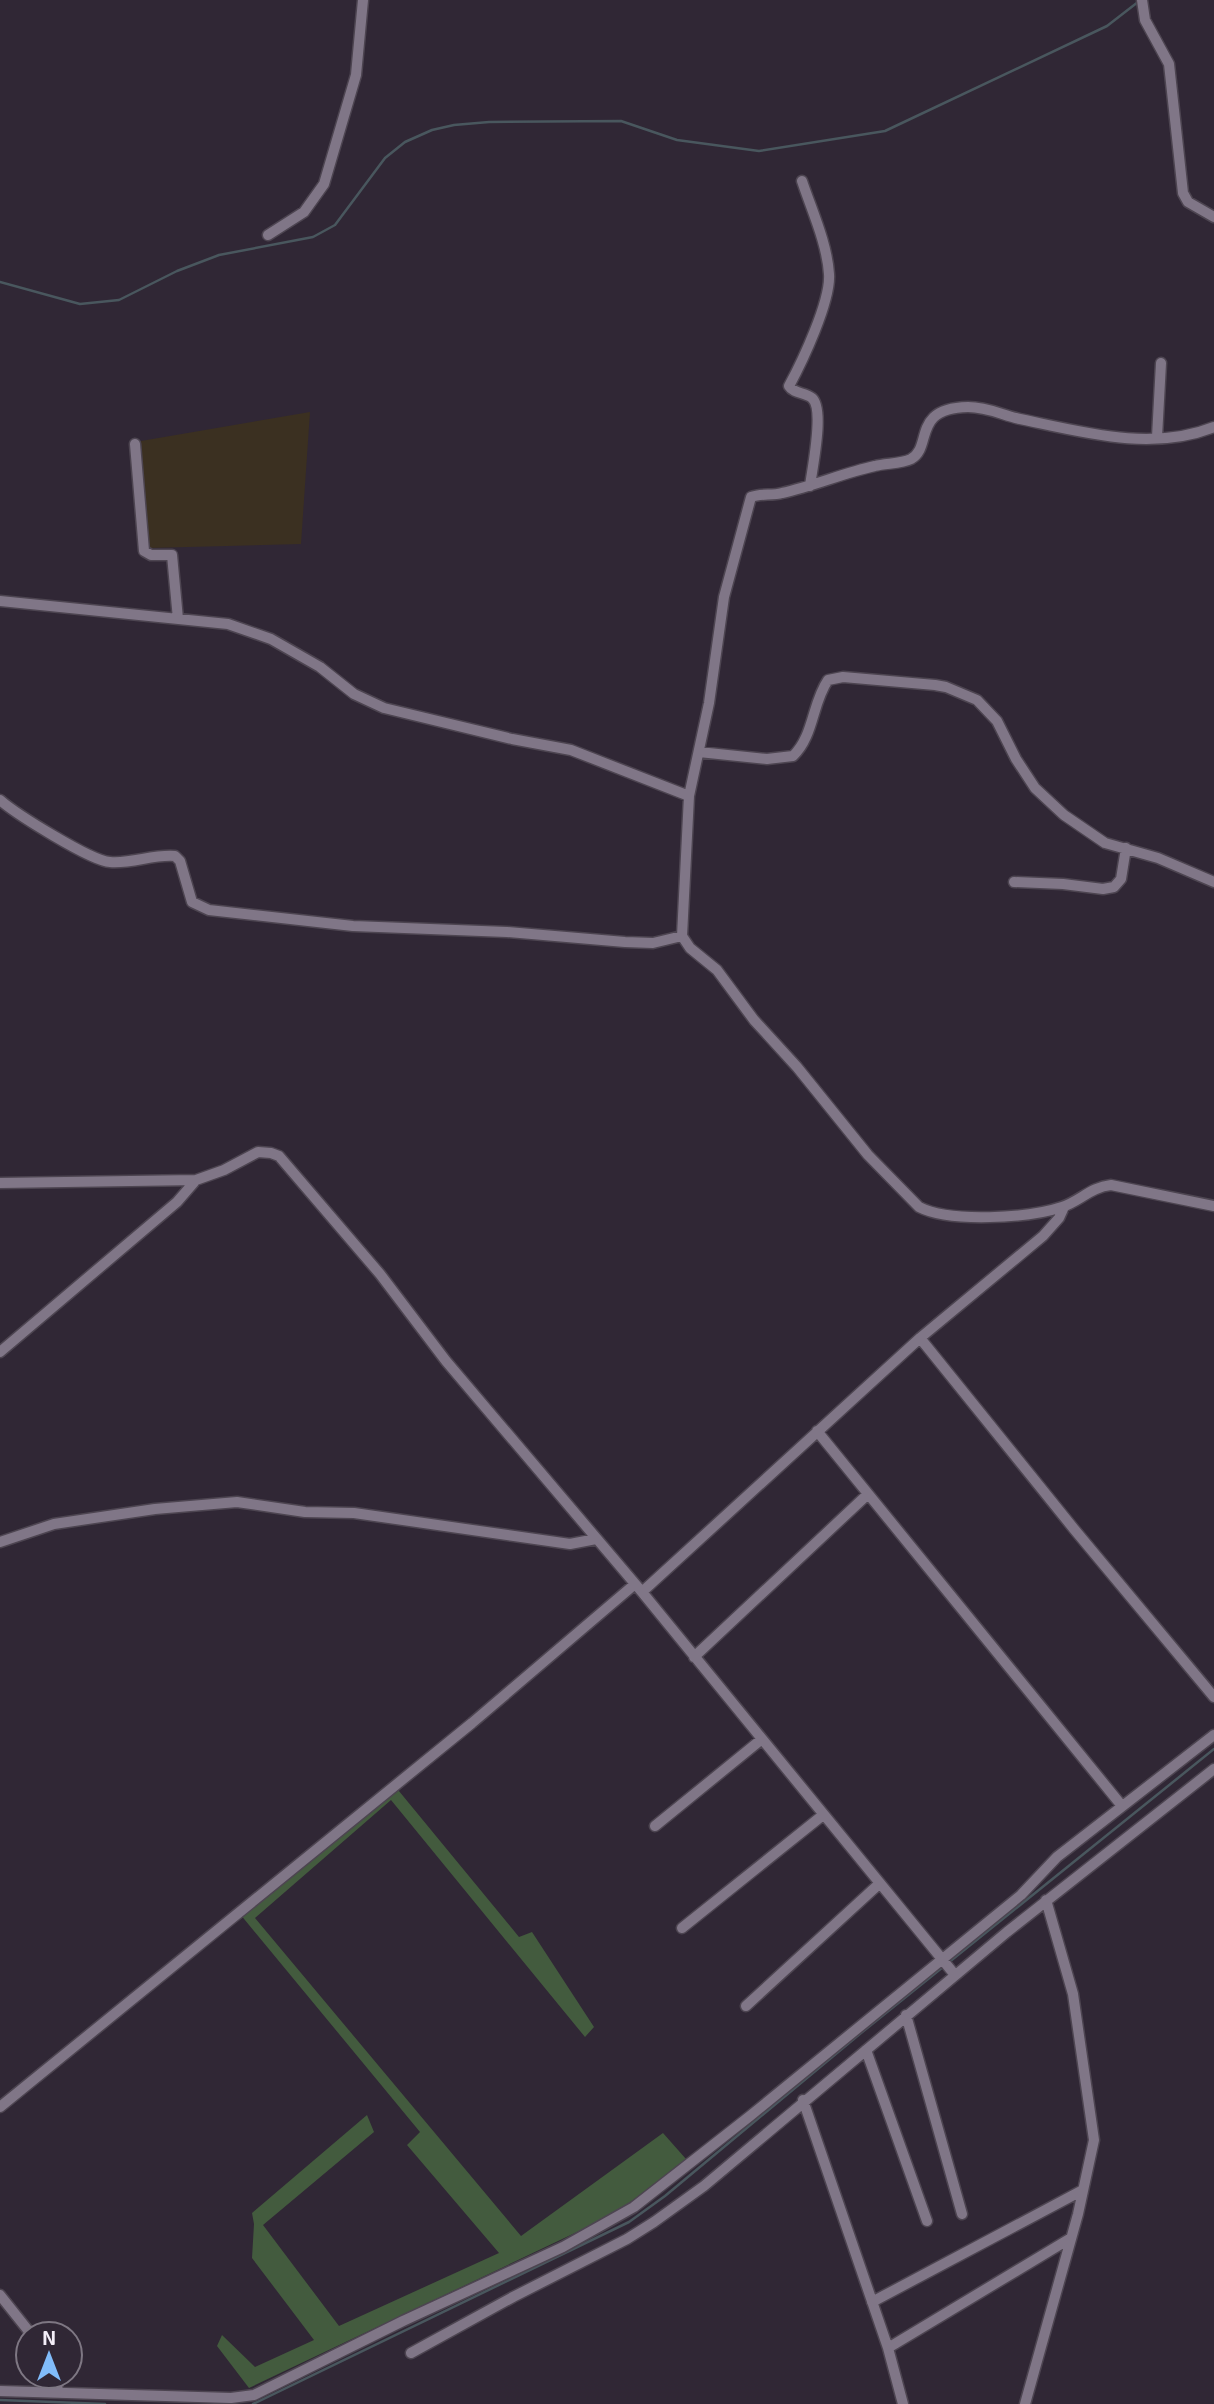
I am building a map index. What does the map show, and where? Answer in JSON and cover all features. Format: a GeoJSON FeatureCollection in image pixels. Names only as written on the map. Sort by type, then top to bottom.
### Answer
{"type":"FeatureCollection","features":[{"type":"Feature","properties":{"kind":"street"},"geometry":{"type":"LineString","coordinates":[[268,235],[304,212],[324,184],[356,75],[363,0]]}},
{"type":"Feature","properties":{"kind":"street"},"geometry":{"type":"LineString","coordinates":[[1143,3],[1145,20],[1170,64],[1183,192],[1188,202],[1214,217]]}},
{"type":"Feature","properties":{"kind":"street"},"geometry":{"type":"LineString","coordinates":[[802,181],[825,248],[830,279],[816,325],[789,386],[792,390],[813,398],[817,406],[818,424],[810,486]]}},
{"type":"Feature","properties":{"kind":"street"},"geometry":{"type":"LineString","coordinates":[[1157,437],[1161,363]]}},
{"type":"Feature","properties":{"kind":"street"},"geometry":{"type":"LineString","coordinates":[[1214,427],[1187,436],[1114,437],[1081,433],[990,409],[967,407],[949,410],[929,422],[919,451],[913,458],[851,472],[780,494],[756,495],[750,498],[724,597],[699,752],[689,796],[682,936],[690,948],[717,971],[754,1020],[868,1154],[919,1207],[937,1214],[988,1217],[1064,1207],[1096,1188],[1111,1185],[1214,1206]]}},
{"type":"Feature","properties":{"kind":"street"},"geometry":{"type":"LineString","coordinates":[[135,444],[144,551],[151,555],[172,555],[178,619]]}},
{"type":"Feature","properties":{"kind":"street"},"geometry":{"type":"LineString","coordinates":[[0,601],[228,624],[271,639],[320,667],[354,694],[384,708],[512,739],[571,750],[689,796]]}},
{"type":"Feature","properties":{"kind":"street"},"geometry":{"type":"LineString","coordinates":[[699,752],[767,759],[793,756],[802,745],[828,680],[882,679],[946,687],[977,700],[988,710],[1035,788],[1064,815],[1105,843],[1158,858],[1214,882]]}},
{"type":"Feature","properties":{"kind":"street"},"geometry":{"type":"LineString","coordinates":[[0,800],[95,860],[127,862],[175,856],[180,861],[192,902],[209,910],[353,926],[507,932],[653,943],[682,936]]}},
{"type":"Feature","properties":{"kind":"street"},"geometry":{"type":"LineString","coordinates":[[1014,882],[1103,889],[1114,887],[1121,879],[1126,848]]}},
{"type":"Feature","properties":{"kind":"street"},"geometry":{"type":"LineString","coordinates":[[0,1183],[196,1180],[224,1170],[258,1152],[279,1157],[380,1274],[446,1361],[638,1588],[953,1973]]}},
{"type":"Feature","properties":{"kind":"street"},"geometry":{"type":"LineString","coordinates":[[0,1352],[177,1202],[196,1180]]}},
{"type":"Feature","properties":{"kind":"street"},"geometry":{"type":"LineString","coordinates":[[0,2107],[638,1588],[920,1338],[1043,1236],[1059,1218],[1064,1207]]}},
{"type":"Feature","properties":{"kind":"street"},"geometry":{"type":"LineString","coordinates":[[920,1338],[1214,1697]]}},
{"type":"Feature","properties":{"kind":"street"},"geometry":{"type":"LineString","coordinates":[[817,1431],[1122,1806]]}},
{"type":"Feature","properties":{"kind":"street"},"geometry":{"type":"LineString","coordinates":[[694,1657],[868,1494]]}},
{"type":"Feature","properties":{"kind":"street"},"geometry":{"type":"LineString","coordinates":[[0,1542],[54,1524],[155,1509],[228,1503],[354,1513],[570,1544],[596,1539]]}},
{"type":"Feature","properties":{"kind":"street"},"geometry":{"type":"LineString","coordinates":[[0,2391],[232,2398],[254,2395],[403,2321],[563,2247],[625,2213],[677,2174],[1021,1895],[1057,1857],[1214,1735]]}},
{"type":"Feature","properties":{"kind":"street"},"geometry":{"type":"LineString","coordinates":[[655,1826],[762,1739]]}},
{"type":"Feature","properties":{"kind":"street"},"geometry":{"type":"LineString","coordinates":[[411,2353],[654,2222],[704,2186],[953,1973],[1214,1769]]}},
{"type":"Feature","properties":{"kind":"street"},"geometry":{"type":"LineString","coordinates":[[682,1928],[823,1815]]}},
{"type":"Feature","properties":{"kind":"street"},"geometry":{"type":"LineString","coordinates":[[746,2006],[879,1884]]}},
{"type":"Feature","properties":{"kind":"street"},"geometry":{"type":"LineString","coordinates":[[1025,2404],[1071,2238],[1094,2140],[1073,1994],[1046,1900]]}},
{"type":"Feature","properties":{"kind":"street"},"geometry":{"type":"LineString","coordinates":[[906,2015],[962,2214]]}},
{"type":"Feature","properties":{"kind":"street"},"geometry":{"type":"LineString","coordinates":[[866,2050],[927,2221]]}},
{"type":"Feature","properties":{"kind":"street"},"geometry":{"type":"LineString","coordinates":[[803,2100],[888,2347],[903,2404]]}},
{"type":"Feature","properties":{"kind":"street"},"geometry":{"type":"LineString","coordinates":[[872,2302],[1083,2190]]}},
{"type":"Feature","properties":{"kind":"street"},"geometry":{"type":"LineString","coordinates":[[888,2347],[1071,2238]]}},
{"type":"Feature","properties":{"kind":"street"},"geometry":{"type":"LineString","coordinates":[[0,2295],[20,2320]]}},
{"type":"Feature","properties":{"kind":"shaded area"},"geometry":{"type":"Polygon","coordinates":[[[310,412],[301,544],[148,548],[141,441],[310,412]]]}},
{"type":"Feature","properties":{"kind":"green space"},"geometry":{"type":"Polygon","coordinates":[[[394,1785],[519,1937],[532,1932],[594,2027],[585,2037],[391,1800],[255,1918],[521,2236],[663,2133],[686,2159],[615,2214],[249,2388],[217,2346],[222,2335],[255,2367],[314,2340],[252,2258],[252,2213],[367,2115],[374,2132],[263,2225],[339,2326],[499,2253],[407,2145],[420,2132],[240,1914],[394,1785]]]}},
{"type":"Feature","properties":{"kind":"waterway"},"geometry":{"type":"LineString","coordinates":[[0,282],[80,304],[119,300],[177,271],[219,255],[313,237],[335,225],[385,158],[405,142],[432,130],[454,125],[489,122],[621,121],[677,140],[759,151],[885,131],[1107,26],[1138,2]]}},
{"type":"Feature","properties":{"kind":"waterway"},"geometry":{"type":"LineString","coordinates":[[948,1963],[1214,1749]]}},
{"type":"Feature","properties":{"kind":"waterway"},"geometry":{"type":"LineString","coordinates":[[253,2404],[629,2222],[665,2196],[943,1967]]}},
{"type":"Feature","properties":{"kind":"waterway"},"geometry":{"type":"LineString","coordinates":[[0,2400],[105,2404]]}}]}
